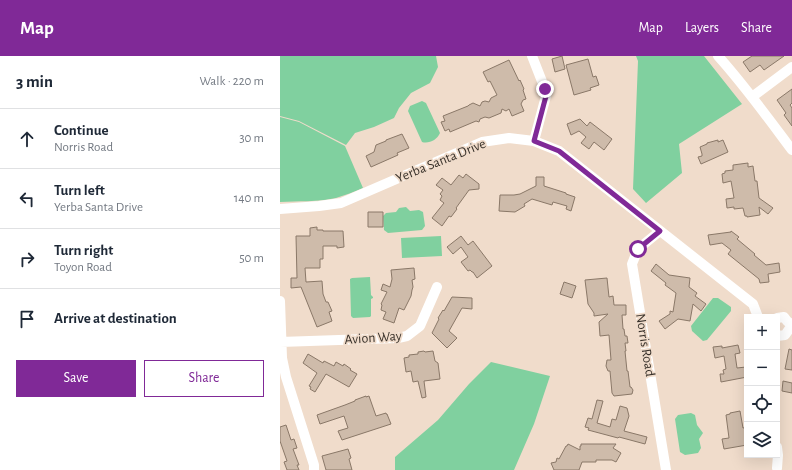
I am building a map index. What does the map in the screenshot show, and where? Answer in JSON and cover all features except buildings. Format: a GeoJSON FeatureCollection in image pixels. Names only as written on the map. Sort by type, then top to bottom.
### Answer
{"type":"FeatureCollection","features":[{"type":"Feature","properties":{"kind":"street"},"geometry":{"type":"LineString","coordinates":[[532,56],[545,89],[546,96],[534,141]]}},
{"type":"Feature","properties":{"kind":"street"},"geometry":{"type":"LineString","coordinates":[[718,56],[735,75],[792,150]]}},
{"type":"Feature","properties":{"kind":"street"},"geometry":{"type":"LineString","coordinates":[[752,97],[792,67]]}},
{"type":"Feature","properties":{"kind":"street","name":"Yerba Santa Drive"},"geometry":{"type":"LineString","coordinates":[[280,209],[342,203],[482,142],[509,138],[534,141],[559,151],[753,304],[757,314]]}},
{"type":"Feature","properties":{"kind":"street","name":"Norris Road"},"geometry":{"type":"LineString","coordinates":[[660,231],[638,249],[632,264],[666,470]]}},
{"type":"Feature","properties":{"kind":"street","name":"Avion Way"},"geometry":{"type":"LineString","coordinates":[[281,342],[398,338],[407,336],[420,326],[437,287]]}},
{"type":"Feature","properties":{"kind":"street"},"geometry":{"type":"LineString","coordinates":[[280,301],[282,358],[286,377],[314,465],[314,470]]}},
{"type":"Feature","properties":{"kind":"street"},"geometry":{"type":"LineString","coordinates":[[780,336],[785,335],[787,324]]}},
{"type":"Feature","properties":{"kind":"street"},"geometry":{"type":"LineString","coordinates":[[777,468],[778,458]]}},
{"type":"Feature","properties":{"kind":"green space"},"geometry":{"type":"Polygon","coordinates":[[[280,56],[436,56],[438,67],[430,83],[411,93],[399,108],[394,118],[374,127],[355,133],[346,145],[299,121],[280,116],[280,56]]]}},
{"type":"Feature","properties":{"kind":"green space"},"geometry":{"type":"Polygon","coordinates":[[[636,56],[704,56],[742,104],[679,144],[682,173],[646,203],[633,189],[638,61],[636,56]]]}},
{"type":"Feature","properties":{"kind":"green space"},"geometry":{"type":"Polygon","coordinates":[[[422,101],[426,103],[440,133],[430,142],[422,142],[408,111],[410,106],[422,101]]]}},
{"type":"Feature","properties":{"kind":"green space"},"geometry":{"type":"Polygon","coordinates":[[[280,117],[299,122],[345,146],[363,188],[336,198],[315,201],[280,202],[280,117]]]}},
{"type":"Feature","properties":{"kind":"green space"},"geometry":{"type":"Polygon","coordinates":[[[406,207],[410,211],[419,210],[423,212],[425,226],[422,230],[388,233],[384,230],[383,216],[386,213],[396,212],[399,208],[406,207]]]}},
{"type":"Feature","properties":{"kind":"green space"},"geometry":{"type":"Polygon","coordinates":[[[441,236],[442,256],[402,258],[401,238],[441,236]]]}},
{"type":"Feature","properties":{"kind":"green space"},"geometry":{"type":"Polygon","coordinates":[[[370,277],[371,295],[373,297],[371,299],[371,316],[353,318],[351,316],[350,279],[370,277]]]}},
{"type":"Feature","properties":{"kind":"green space"},"geometry":{"type":"Polygon","coordinates":[[[713,298],[718,298],[731,307],[731,311],[707,340],[703,341],[692,331],[691,326],[713,298]]]}},
{"type":"Feature","properties":{"kind":"green space"},"geometry":{"type":"Polygon","coordinates":[[[491,362],[550,376],[534,424],[514,470],[395,470],[395,457],[438,420],[469,384],[491,362]]]}},
{"type":"Feature","properties":{"kind":"green space"},"geometry":{"type":"Polygon","coordinates":[[[691,413],[695,415],[697,425],[703,433],[699,439],[701,448],[698,453],[685,455],[680,452],[675,419],[678,415],[691,413]]]}},
{"type":"Feature","properties":{"kind":"route"},"geometry":{"type":"LineString","coordinates":[[545,89],[546,96],[534,141],[559,151],[660,231],[638,249]]}}]}
